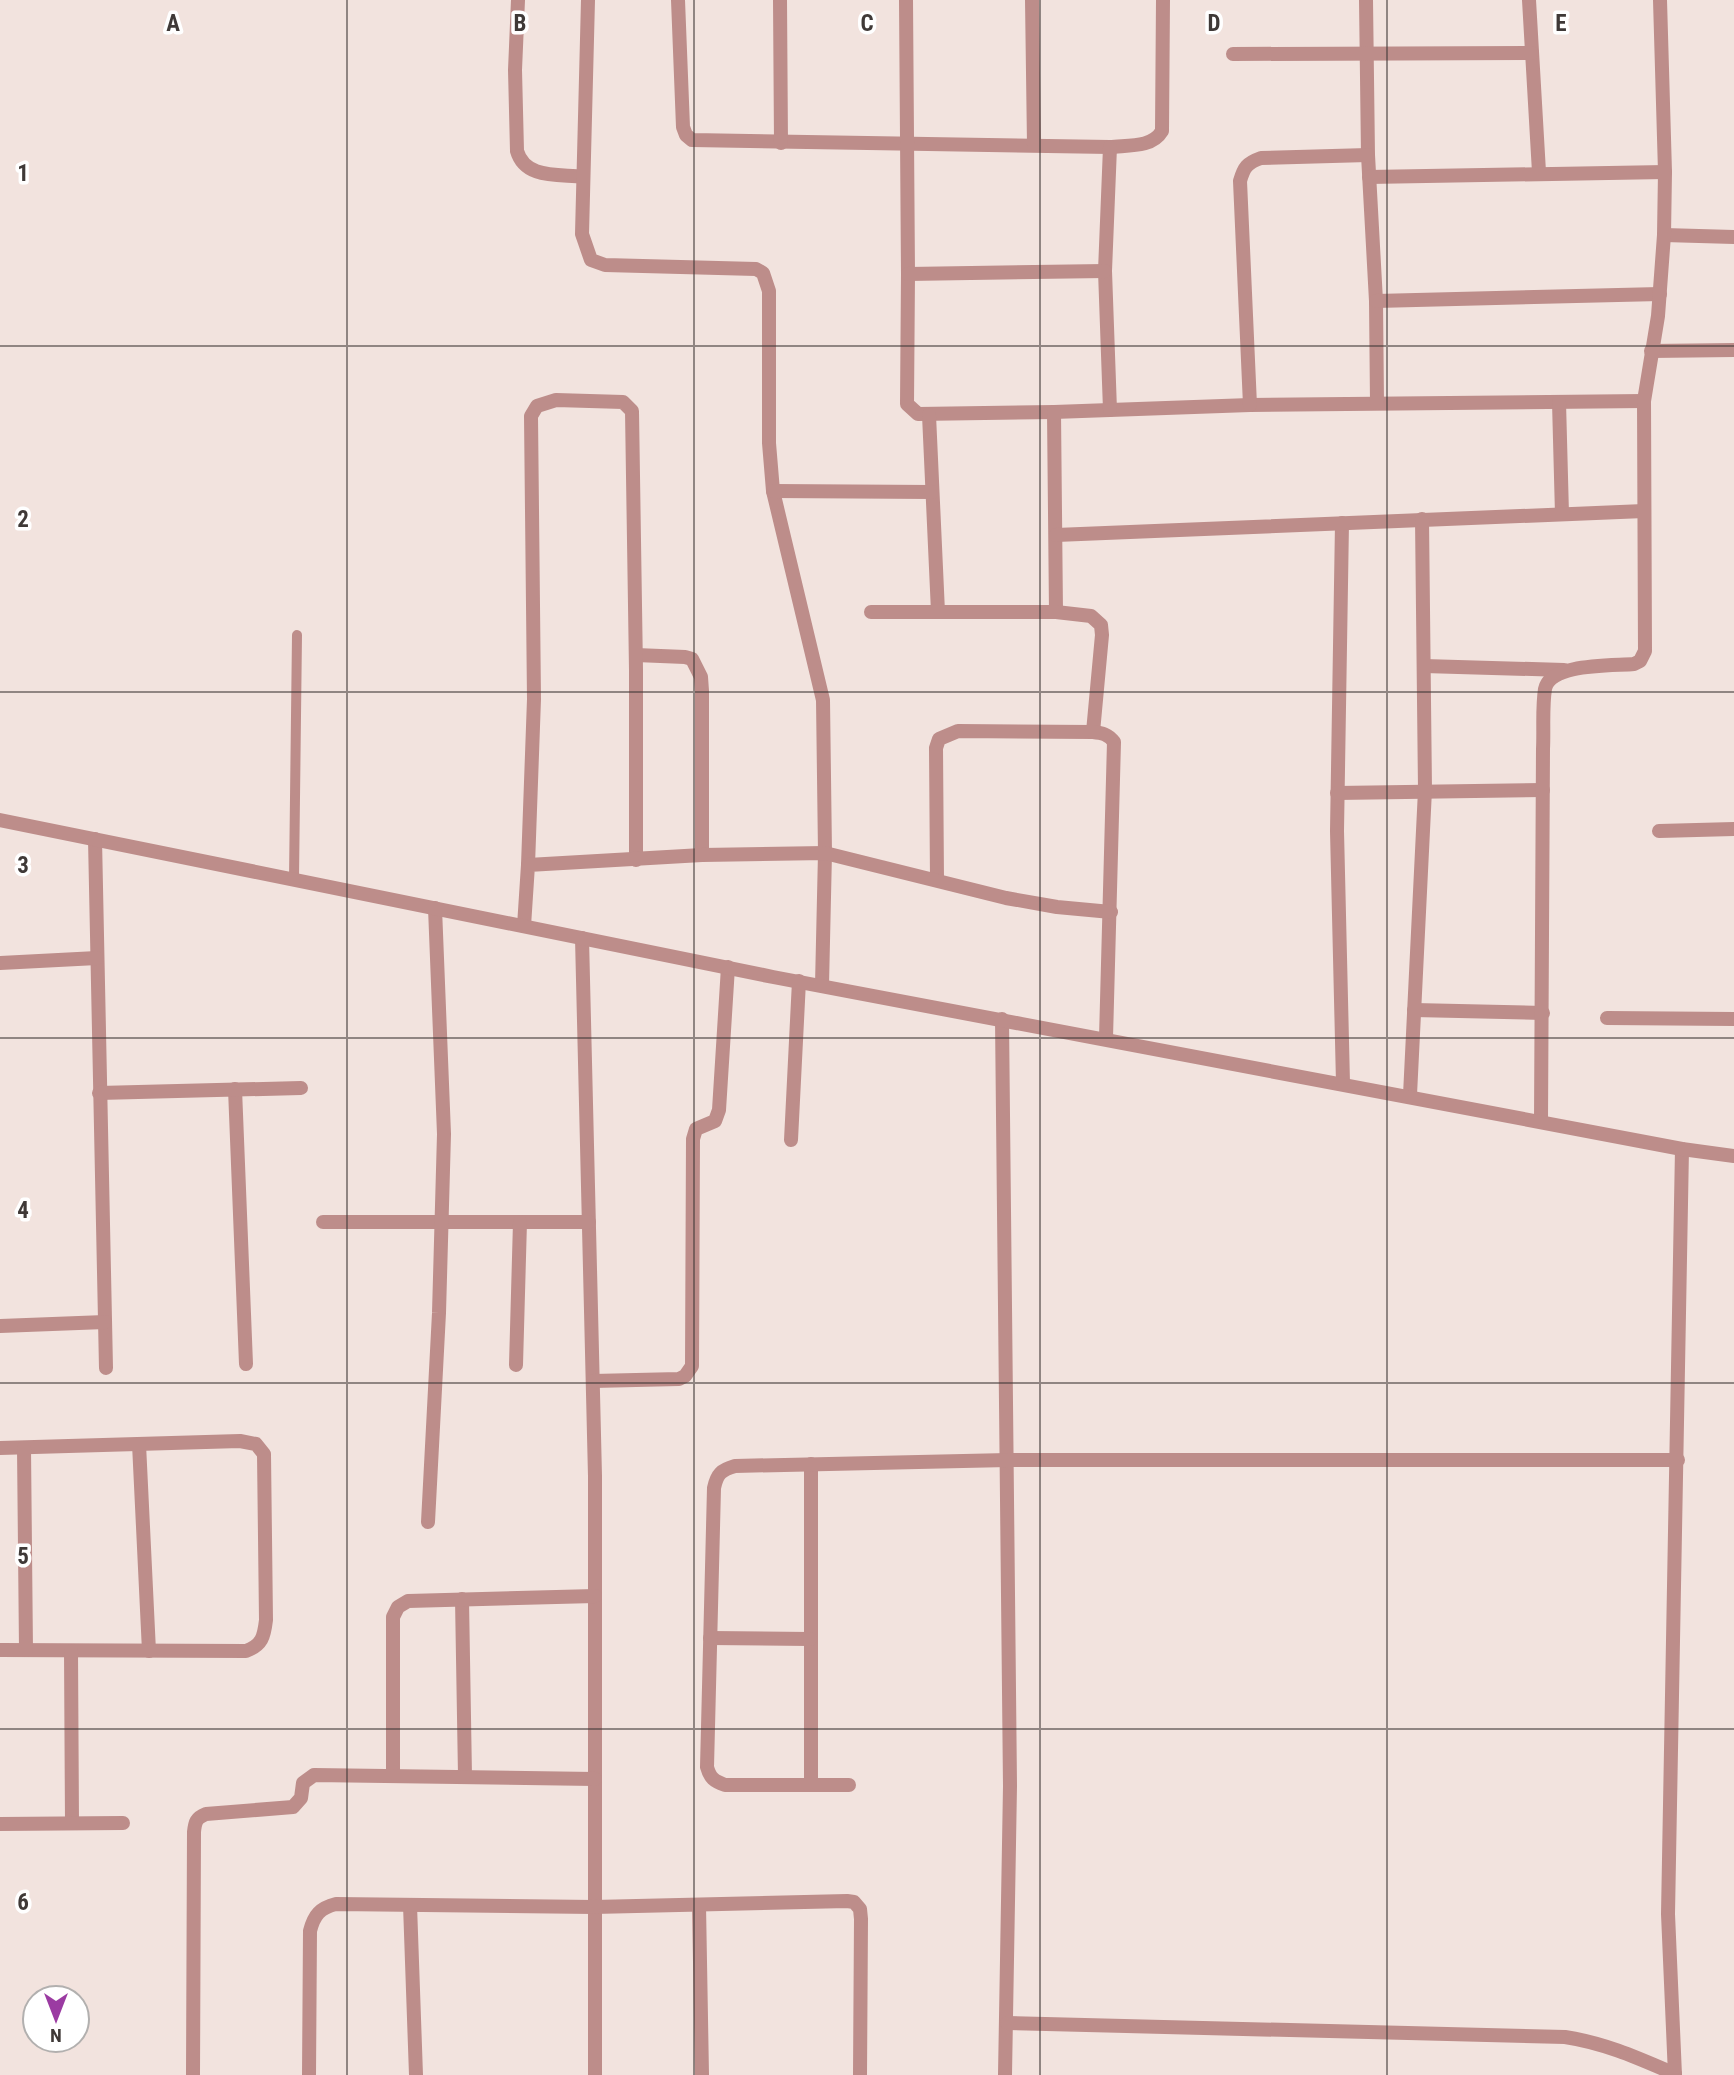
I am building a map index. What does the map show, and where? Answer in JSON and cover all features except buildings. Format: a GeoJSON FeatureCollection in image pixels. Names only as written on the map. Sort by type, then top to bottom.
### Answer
{"type":"FeatureCollection","features":[{"type":"Feature","properties":{"kind":"street"},"geometry":{"type":"LineString","coordinates":[[518,0],[515,70],[517,151],[520,160],[536,172],[583,177]]}},
{"type":"Feature","properties":{"kind":"street"},"geometry":{"type":"LineString","coordinates":[[588,0],[582,234],[591,260],[605,265],[756,269],[763,273],[769,291],[769,443],[773,491],[813,652],[822,700],[825,853],[822,985]]}},
{"type":"Feature","properties":{"kind":"street"},"geometry":{"type":"LineString","coordinates":[[678,0],[683,127],[692,141],[1110,147],[1149,143],[1157,140],[1162,131],[1163,0]]}},
{"type":"Feature","properties":{"kind":"street"},"geometry":{"type":"LineString","coordinates":[[780,0],[781,143]]}},
{"type":"Feature","properties":{"kind":"street"},"geometry":{"type":"LineString","coordinates":[[906,0],[906,404],[918,414],[1250,405],[1644,401]]}},
{"type":"Feature","properties":{"kind":"street"},"geometry":{"type":"LineString","coordinates":[[1032,0],[1034,145]]}},
{"type":"Feature","properties":{"kind":"street"},"geometry":{"type":"LineString","coordinates":[[1366,0],[1368,155],[1376,301],[1377,403]]}},
{"type":"Feature","properties":{"kind":"street"},"geometry":{"type":"LineString","coordinates":[[1529,0],[1539,173]]}},
{"type":"Feature","properties":{"kind":"street"},"geometry":{"type":"LineString","coordinates":[[1424,666],[1565,670],[1634,664],[1643,656],[1644,401],[1660,294],[1664,235],[1660,0]]}},
{"type":"Feature","properties":{"kind":"street"},"geometry":{"type":"LineString","coordinates":[[1233,54],[1532,52]]}},
{"type":"Feature","properties":{"kind":"street"},"geometry":{"type":"LineString","coordinates":[[1110,147],[1105,271],[1110,410]]}},
{"type":"Feature","properties":{"kind":"street"},"geometry":{"type":"LineString","coordinates":[[1250,405],[1240,181],[1243,170],[1248,163],[1261,158],[1368,155]]}},
{"type":"Feature","properties":{"kind":"street"},"geometry":{"type":"LineString","coordinates":[[1369,177],[1665,172]]}},
{"type":"Feature","properties":{"kind":"street"},"geometry":{"type":"LineString","coordinates":[[1664,235],[1734,237]]}},
{"type":"Feature","properties":{"kind":"street"},"geometry":{"type":"LineString","coordinates":[[908,274],[1105,271]]}},
{"type":"Feature","properties":{"kind":"street"},"geometry":{"type":"LineString","coordinates":[[1376,301],[1660,294]]}},
{"type":"Feature","properties":{"kind":"street"},"geometry":{"type":"LineString","coordinates":[[1651,351],[1734,350]]}},
{"type":"Feature","properties":{"kind":"street"},"geometry":{"type":"LineString","coordinates":[[524,926],[534,698],[531,416],[533,410],[542,403],[556,400],[623,402],[632,411],[636,860]]}},
{"type":"Feature","properties":{"kind":"street"},"geometry":{"type":"LineString","coordinates":[[1559,402],[1562,514]]}},
{"type":"Feature","properties":{"kind":"street"},"geometry":{"type":"LineString","coordinates":[[1054,412],[1056,612]]}},
{"type":"Feature","properties":{"kind":"street"},"geometry":{"type":"LineString","coordinates":[[929,415],[938,612]]}},
{"type":"Feature","properties":{"kind":"street"},"geometry":{"type":"LineString","coordinates":[[773,491],[932,492]]}},
{"type":"Feature","properties":{"kind":"street"},"geometry":{"type":"LineString","coordinates":[[1056,535],[1644,510]]}},
{"type":"Feature","properties":{"kind":"street"},"geometry":{"type":"LineString","coordinates":[[1410,1095],[1425,790],[1422,519]]}},
{"type":"Feature","properties":{"kind":"street"},"geometry":{"type":"LineString","coordinates":[[1342,523],[1337,793],[1343,1083]]}},
{"type":"Feature","properties":{"kind":"street"},"geometry":{"type":"LineString","coordinates":[[871,612],[1056,612],[1091,616],[1101,625],[1102,635],[1093,732]]}},
{"type":"Feature","properties":{"kind":"street"},"geometry":{"type":"LineString","coordinates":[[636,654],[692,659],[701,677],[702,855]]}},
{"type":"Feature","properties":{"kind":"street"},"geometry":{"type":"LineString","coordinates":[[1541,1120],[1545,689],[1550,679],[1565,670]]}},
{"type":"Feature","properties":{"kind":"street"},"geometry":{"type":"LineString","coordinates":[[936,880],[936,748],[939,739],[958,732],[1106,734],[1114,743],[1106,1038]]}},
{"type":"Feature","properties":{"kind":"street"},"geometry":{"type":"LineString","coordinates":[[1337,793],[1542,790]]}},
{"type":"Feature","properties":{"kind":"street"},"geometry":{"type":"LineString","coordinates":[[0,820],[799,981],[1410,1095],[1682,1149],[1734,1156]]}},
{"type":"Feature","properties":{"kind":"street"},"geometry":{"type":"LineString","coordinates":[[1659,831],[1734,829]]}},
{"type":"Feature","properties":{"kind":"street"},"geometry":{"type":"LineString","coordinates":[[95,839],[106,1368]]}},
{"type":"Feature","properties":{"kind":"street"},"geometry":{"type":"LineString","coordinates":[[528,865],[702,855],[825,853],[1031,903],[1111,912]]}},
{"type":"Feature","properties":{"kind":"street"},"geometry":{"type":"LineString","coordinates":[[428,1522],[444,1134],[435,908]]}},
{"type":"Feature","properties":{"kind":"street"},"geometry":{"type":"LineString","coordinates":[[582,938],[593,1381],[595,2075]]}},
{"type":"Feature","properties":{"kind":"street"},"geometry":{"type":"LineString","coordinates":[[0,963],[97,958]]}},
{"type":"Feature","properties":{"kind":"street"},"geometry":{"type":"LineString","coordinates":[[593,1381],[679,1379],[689,1373],[692,1366],[693,1139],[696,1129],[715,1121],[719,1110],[728,967]]}},
{"type":"Feature","properties":{"kind":"street"},"geometry":{"type":"LineString","coordinates":[[791,1140],[799,981]]}},
{"type":"Feature","properties":{"kind":"street"},"geometry":{"type":"LineString","coordinates":[[1414,1010],[1542,1013]]}},
{"type":"Feature","properties":{"kind":"street"},"geometry":{"type":"LineString","coordinates":[[1607,1018],[1734,1019]]}},
{"type":"Feature","properties":{"kind":"street"},"geometry":{"type":"LineString","coordinates":[[1002,1019],[1010,1786],[1005,2075]]}},
{"type":"Feature","properties":{"kind":"street"},"geometry":{"type":"LineString","coordinates":[[99,1093],[301,1088]]}},
{"type":"Feature","properties":{"kind":"street"},"geometry":{"type":"LineString","coordinates":[[235,1090],[246,1364]]}},
{"type":"Feature","properties":{"kind":"street"},"geometry":{"type":"LineString","coordinates":[[1007,2023],[1565,2037],[1595,2041],[1622,2050],[1675,2075],[1668,1914],[1682,1149]]}},
{"type":"Feature","properties":{"kind":"street"},"geometry":{"type":"LineString","coordinates":[[323,1222],[589,1222]]}},
{"type":"Feature","properties":{"kind":"street"},"geometry":{"type":"LineString","coordinates":[[516,1364],[520,1222]]}},
{"type":"Feature","properties":{"kind":"street"},"geometry":{"type":"LineString","coordinates":[[0,1326],[105,1322]]}},
{"type":"Feature","properties":{"kind":"street"},"geometry":{"type":"LineString","coordinates":[[0,1448],[240,1441],[256,1444],[264,1454],[264,1637],[258,1646],[246,1651],[0,1650]]}},
{"type":"Feature","properties":{"kind":"street"},"geometry":{"type":"LineString","coordinates":[[139,1444],[149,1651]]}},
{"type":"Feature","properties":{"kind":"street"},"geometry":{"type":"LineString","coordinates":[[24,1448],[26,1650]]}},
{"type":"Feature","properties":{"kind":"street"},"geometry":{"type":"LineString","coordinates":[[849,1785],[725,1785],[709,1776],[707,1767],[713,1488],[716,1476],[723,1469],[735,1466],[1008,1461],[1678,1460]]}},
{"type":"Feature","properties":{"kind":"street"},"geometry":{"type":"LineString","coordinates":[[811,1464],[811,1785]]}},
{"type":"Feature","properties":{"kind":"street"},"geometry":{"type":"LineString","coordinates":[[393,1775],[393,1617],[398,1607],[408,1601],[595,1596]]}},
{"type":"Feature","properties":{"kind":"street"},"geometry":{"type":"LineString","coordinates":[[462,1599],[465,1776]]}},
{"type":"Feature","properties":{"kind":"street"},"geometry":{"type":"LineString","coordinates":[[710,1638],[810,1639]]}},
{"type":"Feature","properties":{"kind":"street"},"geometry":{"type":"LineString","coordinates":[[71,1651],[72,1823]]}},
{"type":"Feature","properties":{"kind":"street"},"geometry":{"type":"LineString","coordinates":[[193,2075],[195,1821],[200,1816],[293,1807],[301,1798],[303,1783],[314,1775],[594,1779]]}},
{"type":"Feature","properties":{"kind":"street"},"geometry":{"type":"LineString","coordinates":[[0,1824],[123,1823]]}},
{"type":"Feature","properties":{"kind":"street"},"geometry":{"type":"LineString","coordinates":[[309,2075],[310,1931],[318,1912],[326,1906],[594,1908],[854,1902],[860,1909],[862,1919],[860,2075]]}},
{"type":"Feature","properties":{"kind":"street"},"geometry":{"type":"LineString","coordinates":[[410,1905],[416,2075]]}},
{"type":"Feature","properties":{"kind":"street"},"geometry":{"type":"LineString","coordinates":[[699,1905],[702,2075]]}},
{"type":"Feature","properties":{"kind":"lane"},"geometry":{"type":"LineString","coordinates":[[294,879],[297,635]]}}]}
